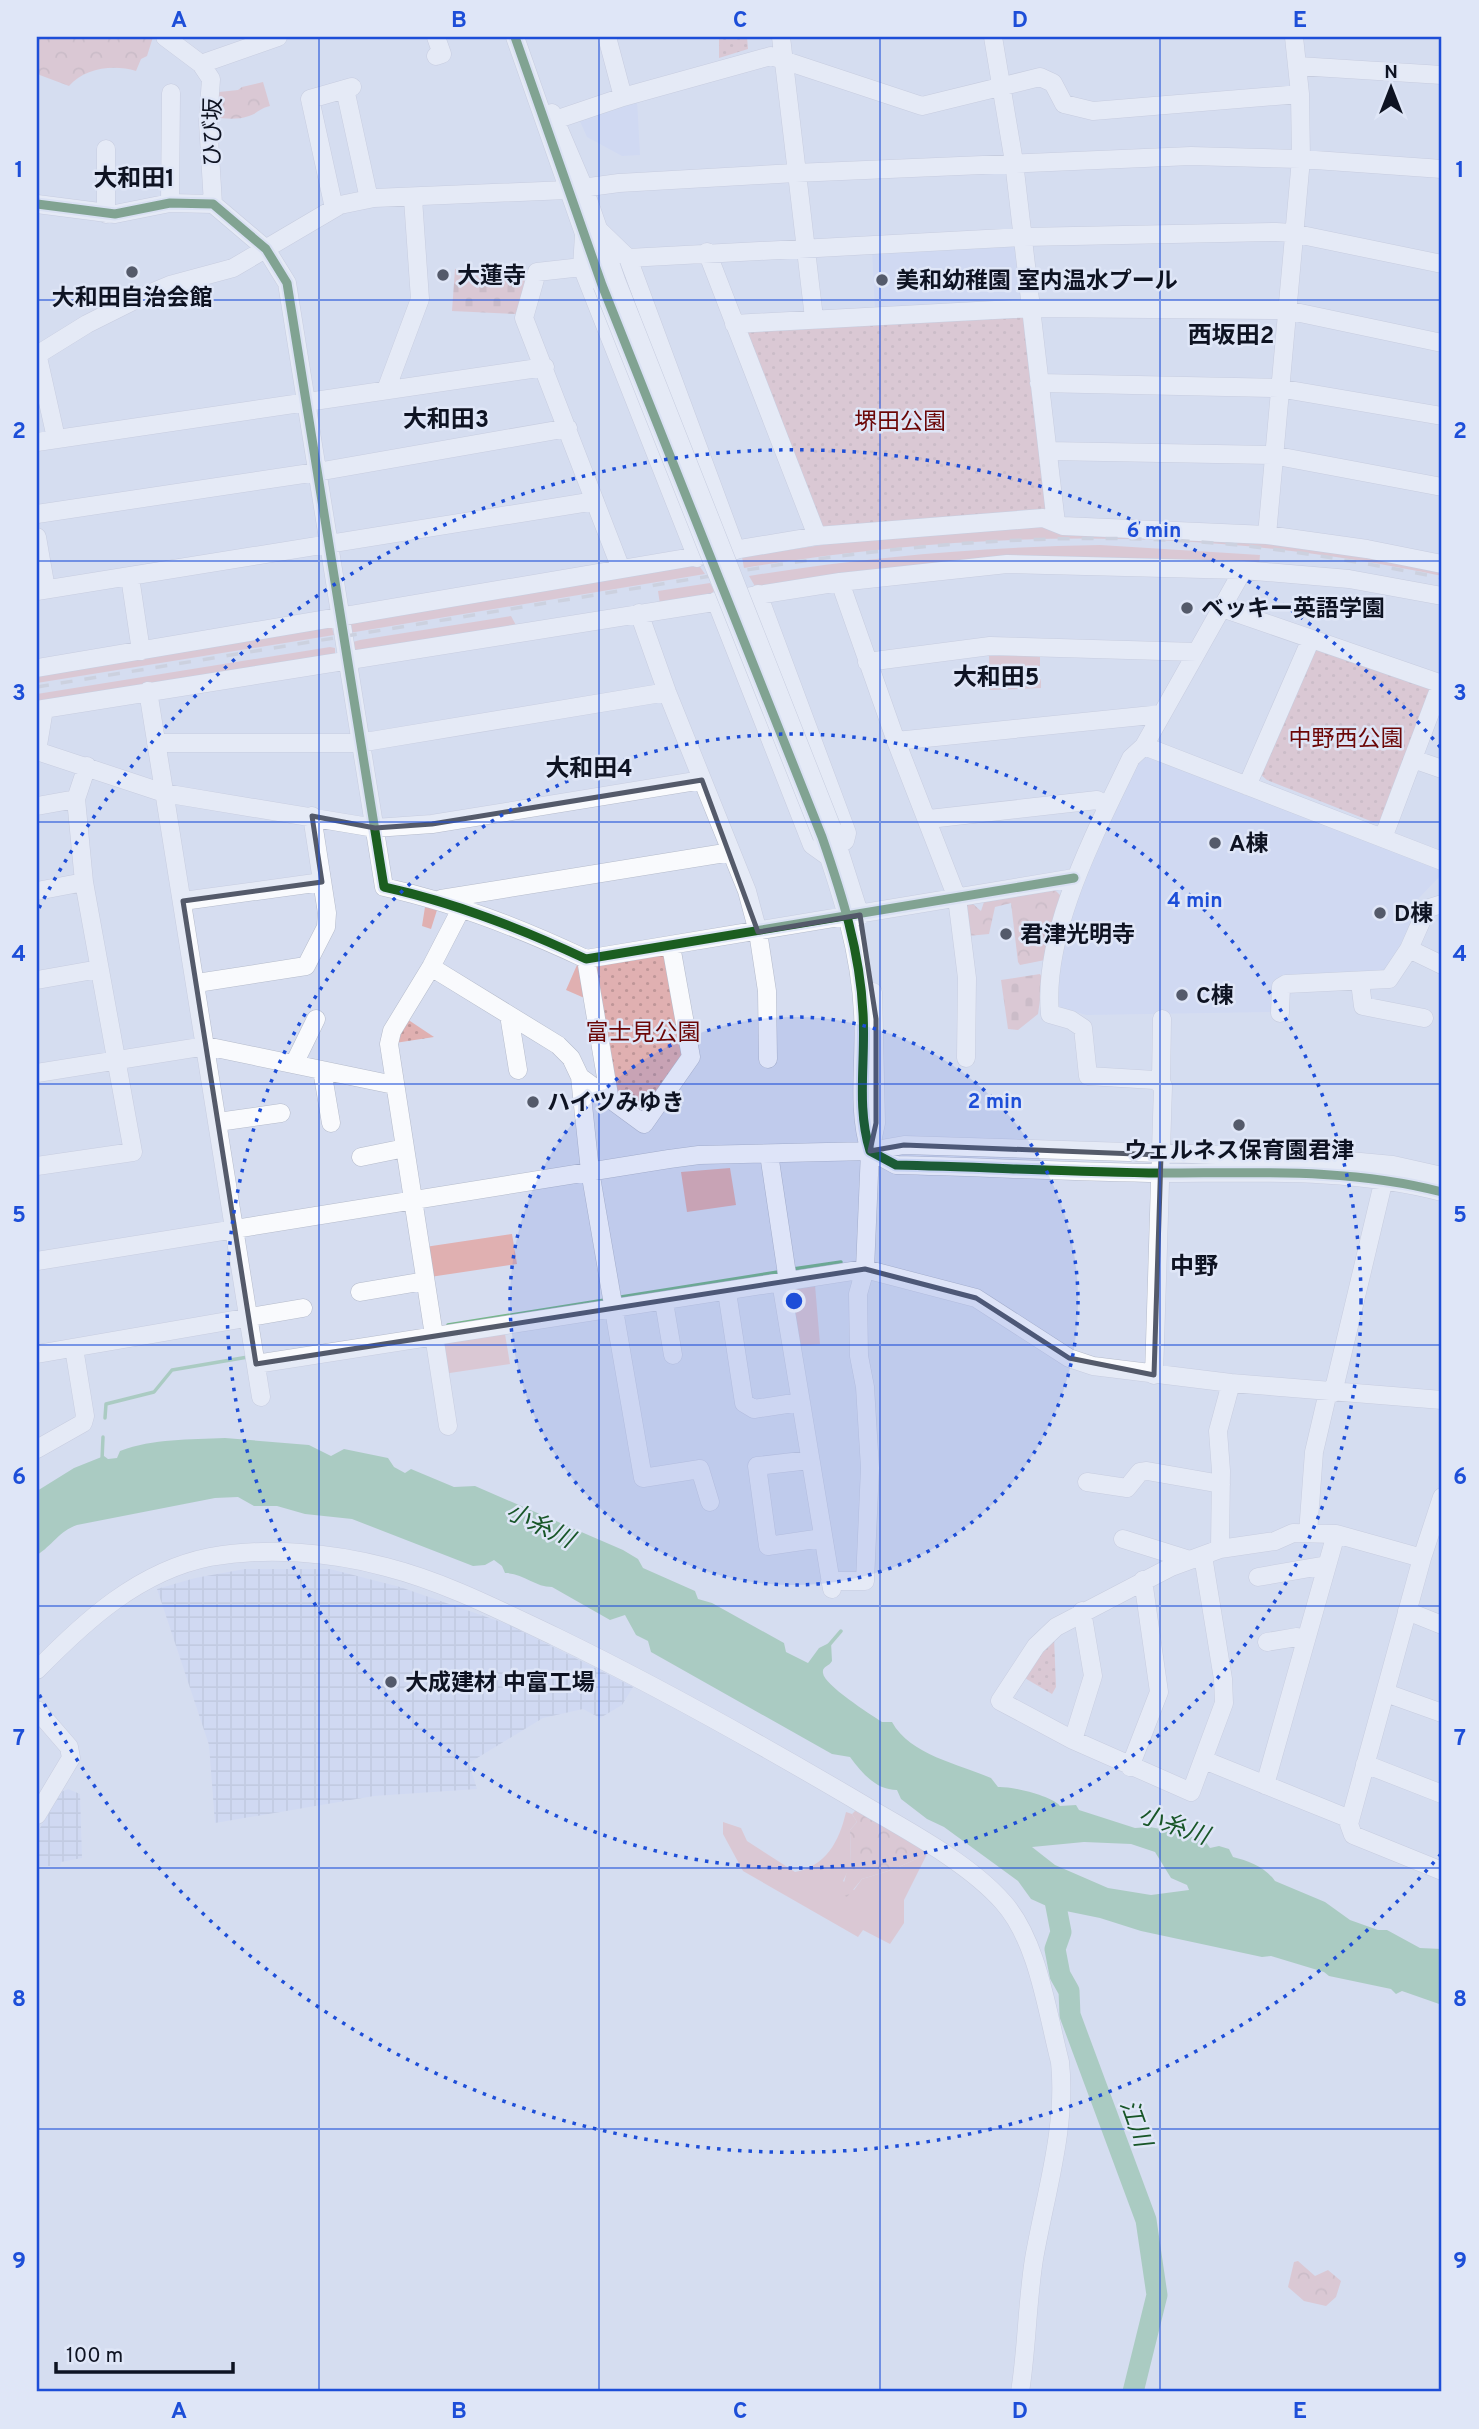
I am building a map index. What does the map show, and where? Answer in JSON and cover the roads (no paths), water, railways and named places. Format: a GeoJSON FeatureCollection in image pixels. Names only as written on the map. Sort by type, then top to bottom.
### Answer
{"type":"FeatureCollection","features":[{"type":"Feature","properties":{"kind":"street"},"geometry":{"type":"LineString","coordinates":[[165,37],[201,64],[278,37]]}},
{"type":"Feature","properties":{"kind":"street"},"geometry":{"type":"LineString","coordinates":[[436,37],[442,54],[436,56]]}},
{"type":"Feature","properties":{"kind":"street"},"geometry":{"type":"LineString","coordinates":[[515,37],[836,855],[855,916],[876,1019],[876,1123],[870,1151],[866,1269],[858,1294],[859,1356],[865,1387],[870,1468],[865,1581],[831,1586],[800,1402],[769,1154]]}},
{"type":"Feature","properties":{"kind":"street"},"geometry":{"type":"LineString","coordinates":[[527,37],[576,189]]}},
{"type":"Feature","properties":{"kind":"street"},"geometry":{"type":"LineString","coordinates":[[607,37],[623,97]]}},
{"type":"Feature","properties":{"kind":"street"},"geometry":{"type":"LineString","coordinates":[[781,37],[814,318]]}},
{"type":"Feature","properties":{"kind":"street"},"geometry":{"type":"LineString","coordinates":[[993,37],[1003,84],[1024,237],[1056,523]]}},
{"type":"Feature","properties":{"kind":"street"},"geometry":{"type":"LineString","coordinates":[[1267,535],[1292,233],[1301,159],[1300,94],[1294,37]]}},
{"type":"Feature","properties":{"kind":"street"},"geometry":{"type":"LineString","coordinates":[[555,120],[623,97],[771,56],[922,106],[1003,84],[1048,78],[1064,104],[1093,111],[1300,94]]}},
{"type":"Feature","properties":{"kind":"street","name":"ひび坂"},"geometry":{"type":"LineString","coordinates":[[201,64],[209,74],[213,88],[208,118],[213,204]]}},
{"type":"Feature","properties":{"kind":"street"},"geometry":{"type":"LineString","coordinates":[[1298,66],[1442,75]]}},
{"type":"Feature","properties":{"kind":"street"},"geometry":{"type":"LineString","coordinates":[[334,208],[310,99],[349,88],[369,199]]}},
{"type":"Feature","properties":{"kind":"street"},"geometry":{"type":"LineString","coordinates":[[170,203],[171,93]]}},
{"type":"Feature","properties":{"kind":"street"},"geometry":{"type":"LineString","coordinates":[[106,149],[106,214]]}},
{"type":"Feature","properties":{"kind":"street"},"geometry":{"type":"LineString","coordinates":[[56,438],[37,355],[87,324],[139,298],[170,285],[233,268],[334,208],[369,199],[414,199],[795,173],[1191,156],[1301,159],[1442,169]]}},
{"type":"Feature","properties":{"kind":"street"},"geometry":{"type":"LineString","coordinates":[[386,390],[420,299],[414,199]]}},
{"type":"Feature","properties":{"kind":"street"},"geometry":{"type":"LineString","coordinates":[[37,204],[106,214],[170,203],[213,204],[266,249],[287,283],[384,887],[462,907],[515,925],[586,959],[1074,878]]}},
{"type":"Feature","properties":{"kind":"street"},"geometry":{"type":"LineString","coordinates":[[592,233],[628,258],[736,550]]}},
{"type":"Feature","properties":{"kind":"street"},"geometry":{"type":"LineString","coordinates":[[592,233],[582,267],[697,558]]}},
{"type":"Feature","properties":{"kind":"street"},"geometry":{"type":"LineString","coordinates":[[628,258],[1024,237],[1292,233],[1442,264]]}},
{"type":"Feature","properties":{"kind":"street"},"geometry":{"type":"LineString","coordinates":[[707,252],[817,536]]}},
{"type":"Feature","properties":{"kind":"street"},"geometry":{"type":"LineString","coordinates":[[582,267],[537,272],[524,318],[621,569]]}},
{"type":"Feature","properties":{"kind":"street"},"geometry":{"type":"LineString","coordinates":[[734,324],[1030,308],[1286,310],[1442,344]]}},
{"type":"Feature","properties":{"kind":"street"},"geometry":{"type":"LineString","coordinates":[[37,442],[545,367]]}},
{"type":"Feature","properties":{"kind":"street"},"geometry":{"type":"LineString","coordinates":[[1039,383],[1278,388],[1442,416]]}},
{"type":"Feature","properties":{"kind":"street"},"geometry":{"type":"LineString","coordinates":[[37,514],[317,472],[568,428]]}},
{"type":"Feature","properties":{"kind":"street"},"geometry":{"type":"LineString","coordinates":[[1048,451],[1272,455],[1442,488]]}},
{"type":"Feature","properties":{"kind":"street"},"geometry":{"type":"LineString","coordinates":[[37,537],[42,590],[595,501]]}},
{"type":"Feature","properties":{"kind":"street"},"geometry":{"type":"LineString","coordinates":[[37,668],[817,536],[1017,520],[1043,519],[1056,523],[1267,535],[1367,549],[1442,564]]}},
{"type":"Feature","properties":{"kind":"street"},"geometry":{"type":"LineString","coordinates":[[702,780],[432,824],[375,828],[164,793],[87,765],[37,751],[40,709],[758,594],[840,582],[1007,564],[1243,570],[1349,579],[1442,596]]}},
{"type":"Feature","properties":{"kind":"street"},"geometry":{"type":"LineString","coordinates":[[1161,1082],[1088,1076],[1083,1028],[1071,1020],[1050,1014],[1052,968],[1074,878],[1131,758],[1144,746],[1243,570]]}},
{"type":"Feature","properties":{"kind":"street"},"geometry":{"type":"LineString","coordinates":[[130,577],[141,651]]}},
{"type":"Feature","properties":{"kind":"street"},"geometry":{"type":"LineString","coordinates":[[840,582],[896,741],[929,819],[957,898],[967,978],[966,1058]]}},
{"type":"Feature","properties":{"kind":"street"},"geometry":{"type":"LineString","coordinates":[[758,594],[847,833],[836,855]]}},
{"type":"Feature","properties":{"kind":"street"},"geometry":{"type":"LineString","coordinates":[[716,601],[812,845],[836,855]]}},
{"type":"Feature","properties":{"kind":"street"},"geometry":{"type":"LineString","coordinates":[[1222,608],[1442,684],[1383,838]]}},
{"type":"Feature","properties":{"kind":"street"},"geometry":{"type":"LineString","coordinates":[[639,613],[667,692],[747,891],[758,932],[767,991],[768,1059]]}},
{"type":"Feature","properties":{"kind":"street"},"geometry":{"type":"LineString","coordinates":[[1247,786],[1311,639]]}},
{"type":"Feature","properties":{"kind":"street"},"geometry":{"type":"LineString","coordinates":[[867,662],[990,646],[1197,652]]}},
{"type":"Feature","properties":{"kind":"street"},"geometry":{"type":"LineString","coordinates":[[148,691],[197,983],[261,1397]]}},
{"type":"Feature","properties":{"kind":"street"},"geometry":{"type":"LineString","coordinates":[[156,743],[359,743],[667,692]]}},
{"type":"Feature","properties":{"kind":"street"},"geometry":{"type":"LineString","coordinates":[[896,741],[1162,714]]}},
{"type":"Feature","properties":{"kind":"street"},"geometry":{"type":"LineString","coordinates":[[1144,746],[1442,861]]}},
{"type":"Feature","properties":{"kind":"street"},"geometry":{"type":"LineString","coordinates":[[1413,759],[1442,769]]}},
{"type":"Feature","properties":{"kind":"street"},"geometry":{"type":"LineString","coordinates":[[37,1166],[133,1152],[85,882],[76,799],[87,765]]}},
{"type":"Feature","properties":{"kind":"street"},"geometry":{"type":"LineString","coordinates":[[37,806],[76,799]]}},
{"type":"Feature","properties":{"kind":"street"},"geometry":{"type":"LineString","coordinates":[[929,819],[1097,800],[1108,806]]}},
{"type":"Feature","properties":{"kind":"street"},"geometry":{"type":"LineString","coordinates":[[197,983],[306,966],[326,927],[312,816]]}},
{"type":"Feature","properties":{"kind":"street"},"geometry":{"type":"LineString","coordinates":[[436,900],[731,852]]}},
{"type":"Feature","properties":{"kind":"street"},"geometry":{"type":"LineString","coordinates":[[37,891],[85,882]]}},
{"type":"Feature","properties":{"kind":"street"},"geometry":{"type":"LineString","coordinates":[[183,901],[322,882]]}},
{"type":"Feature","properties":{"kind":"street"},"geometry":{"type":"LineString","coordinates":[[1280,1013],[1282,986],[1389,979],[1409,949],[1429,908],[1442,904]]}},
{"type":"Feature","properties":{"kind":"street"},"geometry":{"type":"LineString","coordinates":[[448,1426],[389,1044],[392,1031],[431,967],[462,907]]}},
{"type":"Feature","properties":{"kind":"street"},"geometry":{"type":"LineString","coordinates":[[580,1077],[644,1124],[691,1057],[671,946]]}},
{"type":"Feature","properties":{"kind":"street"},"geometry":{"type":"LineString","coordinates":[[1409,949],[1442,965]]}},
{"type":"Feature","properties":{"kind":"street"},"geometry":{"type":"LineString","coordinates":[[586,959],[609,1096]]}},
{"type":"Feature","properties":{"kind":"street"},"geometry":{"type":"LineString","coordinates":[[431,967],[558,1045],[571,1058],[580,1077],[590,1171],[643,1478],[700,1469],[710,1502]]}},
{"type":"Feature","properties":{"kind":"street"},"geometry":{"type":"LineString","coordinates":[[37,979],[99,969]]}},
{"type":"Feature","properties":{"kind":"street"},"geometry":{"type":"LineString","coordinates":[[1360,982],[1363,1006],[1424,1018]]}},
{"type":"Feature","properties":{"kind":"street"},"geometry":{"type":"LineString","coordinates":[[509,1015],[518,1070]]}},
{"type":"Feature","properties":{"kind":"street"},"geometry":{"type":"LineString","coordinates":[[1154,1375],[1163,1018]]}},
{"type":"Feature","properties":{"kind":"street"},"geometry":{"type":"LineString","coordinates":[[294,1064],[316,1019]]}},
{"type":"Feature","properties":{"kind":"street"},"geometry":{"type":"LineString","coordinates":[[37,1073],[206,1046],[394,1085]]}},
{"type":"Feature","properties":{"kind":"street"},"geometry":{"type":"LineString","coordinates":[[322,1070],[331,1123]]}},
{"type":"Feature","properties":{"kind":"street"},"geometry":{"type":"LineString","coordinates":[[218,1122],[281,1113]]}},
{"type":"Feature","properties":{"kind":"street"},"geometry":{"type":"LineString","coordinates":[[37,1261],[699,1155],[870,1151],[904,1145],[1160,1164],[1316,1172],[1384,1179],[1442,1192]]}},
{"type":"Feature","properties":{"kind":"street"},"geometry":{"type":"LineString","coordinates":[[361,1157],[405,1148]]}},
{"type":"Feature","properties":{"kind":"street"},"geometry":{"type":"LineString","coordinates":[[1160,1164],[1368,1161],[1442,1176]]}},
{"type":"Feature","properties":{"kind":"street"},"geometry":{"type":"LineString","coordinates":[[1308,1533],[1314,1451],[1384,1179]]}},
{"type":"Feature","properties":{"kind":"street"},"geometry":{"type":"LineString","coordinates":[[256,1364],[866,1269],[976,1298],[1069,1358],[1093,1366],[1231,1383],[1442,1400]]}},
{"type":"Feature","properties":{"kind":"street"},"geometry":{"type":"LineString","coordinates":[[360,1292],[425,1281]]}},
{"type":"Feature","properties":{"kind":"street"},"geometry":{"type":"LineString","coordinates":[[727,1292],[744,1402],[754,1409],[800,1402]]}},
{"type":"Feature","properties":{"kind":"street"},"geometry":{"type":"LineString","coordinates":[[664,1302],[673,1355]]}},
{"type":"Feature","properties":{"kind":"street"},"geometry":{"type":"LineString","coordinates":[[37,1354],[303,1308]]}},
{"type":"Feature","properties":{"kind":"street"},"geometry":{"type":"LineString","coordinates":[[37,1449],[83,1423],[85,1416],[74,1348]]}},
{"type":"Feature","properties":{"kind":"street"},"geometry":{"type":"LineString","coordinates":[[1231,1383],[1218,1431],[1221,1484],[1204,1555],[1223,1679],[1224,1703],[1191,1792],[1073,1740],[1000,1701],[1036,1646],[1056,1627],[1143,1580],[1204,1555],[1308,1533],[1336,1534],[1422,1558]]}},
{"type":"Feature","properties":{"kind":"street"},"geometry":{"type":"LineString","coordinates":[[810,1460],[757,1466],[768,1546],[822,1538]]}},
{"type":"Feature","properties":{"kind":"street"},"geometry":{"type":"LineString","coordinates":[[1087,1482],[1127,1488],[1140,1472],[1147,1471],[1221,1484]]}},
{"type":"Feature","properties":{"kind":"street"},"geometry":{"type":"LineString","coordinates":[[1442,1497],[1422,1558],[1350,1819],[1353,1835],[1442,1871]]}},
{"type":"Feature","properties":{"kind":"street"},"geometry":{"type":"LineString","coordinates":[[1265,1785],[1336,1534]]}},
{"type":"Feature","properties":{"kind":"street"},"geometry":{"type":"LineString","coordinates":[[1124,1539],[1204,1555]]}},
{"type":"Feature","properties":{"kind":"street"},"geometry":{"type":"LineString","coordinates":[[37,1670],[88,1620],[125,1593],[175,1568],[209,1558],[293,1553],[332,1555],[387,1567],[486,1604],[599,1658],[815,1777],[935,1849],[979,1881],[1003,1902],[1023,1929],[1060,2062],[1062,2084],[1053,2160],[1034,2262],[1028,2345],[1020,2392]]}},
{"type":"Feature","properties":{"kind":"street"},"geometry":{"type":"LineString","coordinates":[[1258,1577],[1327,1565]]}},
{"type":"Feature","properties":{"kind":"street"},"geometry":{"type":"LineString","coordinates":[[1130,1767],[1159,1692],[1143,1580]]}},
{"type":"Feature","properties":{"kind":"street"},"geometry":{"type":"LineString","coordinates":[[1073,1740],[1093,1676],[1082,1611]]}},
{"type":"Feature","properties":{"kind":"street"},"geometry":{"type":"LineString","coordinates":[[1408,1611],[1442,1625]]}},
{"type":"Feature","properties":{"kind":"street"},"geometry":{"type":"LineString","coordinates":[[1267,1642],[1297,1637],[1306,1639]]}},
{"type":"Feature","properties":{"kind":"street"},"geometry":{"type":"LineString","coordinates":[[1386,1693],[1442,1713]]}},
{"type":"Feature","properties":{"kind":"street"},"geometry":{"type":"LineString","coordinates":[[37,1710],[69,1747],[71,1758],[37,1815]]}},
{"type":"Feature","properties":{"kind":"street"},"geometry":{"type":"LineString","coordinates":[[1203,1760],[1350,1819]]}},
{"type":"Feature","properties":{"kind":"street"},"geometry":{"type":"LineString","coordinates":[[1365,1765],[1442,1794]]}},
{"type":"Feature","properties":{"kind":"water","name":"小糸川"},"geometry":{"type":"Polygon","coordinates":[[[225,1438],[309,1445],[331,1456],[344,1449],[388,1458],[394,1467],[405,1473],[411,1469],[454,1487],[475,1486],[623,1550],[638,1559],[643,1568],[695,1591],[698,1599],[712,1603],[784,1643],[786,1652],[808,1663],[819,1648],[831,1642],[832,1661],[824,1669],[825,1678],[848,1699],[882,1722],[892,1722],[900,1733],[923,1751],[991,1778],[998,1787],[1031,1792],[1060,1806],[1076,1805],[1079,1810],[1135,1828],[1150,1827],[1176,1832],[1205,1841],[1210,1848],[1219,1846],[1229,1849],[1233,1857],[1256,1865],[1275,1881],[1325,1902],[1350,1920],[1378,1930],[1387,1930],[1420,1948],[1442,1949],[1442,2005],[1402,1991],[1396,1994],[1391,1989],[1329,1976],[1324,1972],[1271,1956],[1262,1957],[1141,1931],[1100,1918],[1051,1908],[1031,1899],[1018,1881],[944,1827],[927,1819],[901,1799],[897,1790],[882,1787],[870,1780],[850,1757],[832,1754],[651,1652],[648,1641],[636,1635],[625,1615],[610,1620],[552,1587],[505,1573],[502,1566],[494,1560],[485,1565],[473,1566],[352,1519],[305,1514],[277,1506],[254,1506],[238,1497],[215,1498],[77,1525],[65,1531],[37,1555],[37,1491],[74,1468],[104,1456],[108,1459],[117,1458],[120,1451],[133,1447],[159,1442],[225,1438]],[[1084,1842],[1032,1847],[1055,1865],[1108,1888],[1151,1895],[1189,1890],[1187,1885],[1171,1878],[1155,1852],[1131,1844],[1084,1842]]]}},
{"type":"Feature","properties":{"kind":"waterway"},"geometry":{"type":"LineString","coordinates":[[793,1269],[841,1262]]}},
{"type":"Feature","properties":{"kind":"waterway"},"geometry":{"type":"LineString","coordinates":[[621,1297],[778,1272]]}},
{"type":"Feature","properties":{"kind":"waterway"},"geometry":{"type":"LineString","coordinates":[[448,1325],[605,1300]]}},
{"type":"Feature","properties":{"kind":"waterway"},"geometry":{"type":"LineString","coordinates":[[105,1418],[106,1404],[154,1392],[172,1370],[248,1357]]}},
{"type":"Feature","properties":{"kind":"waterway"},"geometry":{"type":"LineString","coordinates":[[102,1460],[103,1437]]}},
{"type":"Feature","properties":{"kind":"waterway"},"geometry":{"type":"LineString","coordinates":[[829,1645],[841,1631]]}},
{"type":"Feature","properties":{"kind":"waterway","name":"江川"},"geometry":{"type":"LineString","coordinates":[[1047,1884],[1054,1896],[1061,1932],[1055,1949],[1060,1975],[1069,1991],[1070,2015],[1146,2220],[1157,2295],[1133,2392]]}},
{"type":"Feature","properties":{"kind":"railway"},"geometry":{"type":"LineString","coordinates":[[37,687],[783,564],[949,545],[1060,539],[1171,540],[1281,550],[1442,578]]}},
{"type":"Feature","properties":{"kind":"place","name":"大和田自治会館"},"geometry":{"type":"Point","coordinates":[132,272]}},
{"type":"Feature","properties":{"kind":"place","name":"大蓮寺"},"geometry":{"type":"Point","coordinates":[443,275]}},
{"type":"Feature","properties":{"kind":"place","name":"美和幼稚園 室内温水プール"},"geometry":{"type":"Point","coordinates":[882,280]}},
{"type":"Feature","properties":{"kind":"place","name":"ベッキー英語学園"},"geometry":{"type":"Point","coordinates":[1187,608]}},
{"type":"Feature","properties":{"kind":"place","name":"A棟"},"geometry":{"type":"Point","coordinates":[1215,843]}},
{"type":"Feature","properties":{"kind":"place","name":"D棟"},"geometry":{"type":"Point","coordinates":[1380,913]}},
{"type":"Feature","properties":{"kind":"place","name":"君津光明寺"},"geometry":{"type":"Point","coordinates":[1006,934]}},
{"type":"Feature","properties":{"kind":"place","name":"C棟"},"geometry":{"type":"Point","coordinates":[1182,995]}},
{"type":"Feature","properties":{"kind":"place","name":"ハイツみゆき"},"geometry":{"type":"Point","coordinates":[533,1102]}},
{"type":"Feature","properties":{"kind":"place","name":"ウェルネス保育園君津"},"geometry":{"type":"Point","coordinates":[1239,1125]}},
{"type":"Feature","properties":{"kind":"place","name":"大成建材 中富工場"},"geometry":{"type":"Point","coordinates":[391,1682]}},
{"type":"Feature","properties":{"kind":"district","name":"大和田1"},"geometry":{"type":"Point","coordinates":[134,178]}},
{"type":"Feature","properties":{"kind":"district","name":"西坂田2"},"geometry":{"type":"Point","coordinates":[1231,335]}},
{"type":"Feature","properties":{"kind":"district","name":"大和田3"},"geometry":{"type":"Point","coordinates":[446,419]}},
{"type":"Feature","properties":{"kind":"district","name":"大和田5"},"geometry":{"type":"Point","coordinates":[996,677]}},
{"type":"Feature","properties":{"kind":"district","name":"大和田4"},"geometry":{"type":"Point","coordinates":[589,768]}},
{"type":"Feature","properties":{"kind":"district","name":"中野"},"geometry":{"type":"Point","coordinates":[1194,1266]}},
{"type":"Feature","properties":{"kind":"park label","name":"堺田公園"},"geometry":{"type":"Point","coordinates":[900,421]}},
{"type":"Feature","properties":{"kind":"park label","name":"中野西公園"},"geometry":{"type":"Point","coordinates":[1346,738]}},
{"type":"Feature","properties":{"kind":"park label","name":"富士見公園"},"geometry":{"type":"Point","coordinates":[643,1032]}}]}
